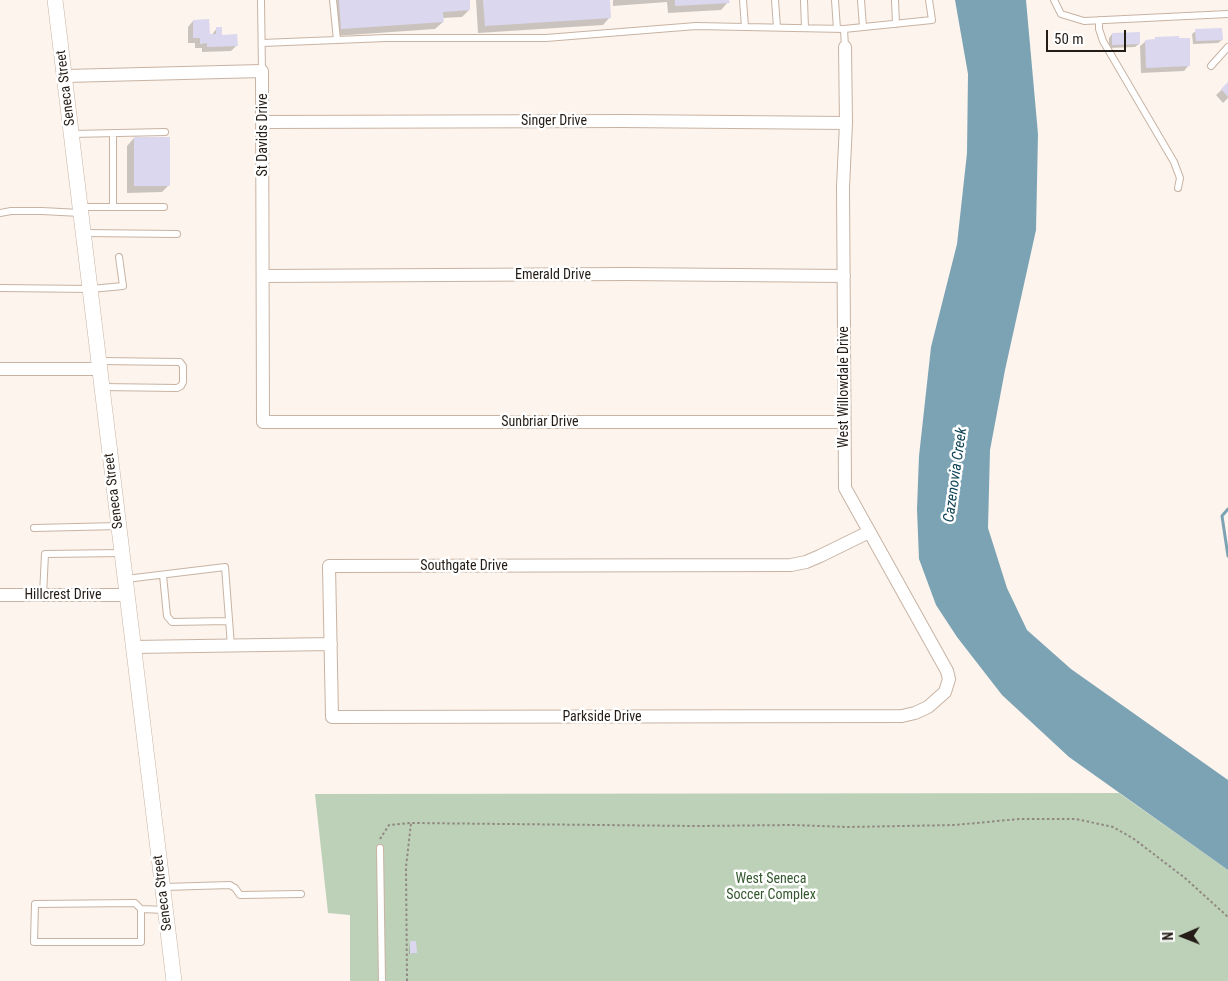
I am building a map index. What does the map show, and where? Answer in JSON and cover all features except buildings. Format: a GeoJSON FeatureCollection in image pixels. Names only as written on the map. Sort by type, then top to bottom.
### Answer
{"type":"FeatureCollection","features":[{"type":"Feature","properties":{"kind":"street","name":"Seneca Street"},"geometry":{"type":"LineString","coordinates":[[56,0],[174,981]]}},
{"type":"Feature","properties":{"kind":"street","name":"West Willowdale Drive"},"geometry":{"type":"LineString","coordinates":[[845,48],[846,123],[843,187],[845,488],[947,672],[949,678],[948,686],[940,698]]}},
{"type":"Feature","properties":{"kind":"street"},"geometry":{"type":"LineString","coordinates":[[65,76],[262,71]]}},
{"type":"Feature","properties":{"kind":"street","name":"St Davids Drive"},"geometry":{"type":"LineString","coordinates":[[262,71],[263,395]]}},
{"type":"Feature","properties":{"kind":"street","name":"Singer Drive"},"geometry":{"type":"LineString","coordinates":[[262,122],[623,121],[846,123]]}},
{"type":"Feature","properties":{"kind":"street","name":"Emerald Drive"},"geometry":{"type":"LineString","coordinates":[[263,276],[626,274],[844,276]]}},
{"type":"Feature","properties":{"kind":"street"},"geometry":{"type":"LineString","coordinates":[[0,369],[100,365]]}},
{"type":"Feature","properties":{"kind":"street","name":"Sunbriar Drive"},"geometry":{"type":"LineString","coordinates":[[263,395],[263,422],[844,422]]}},
{"type":"Feature","properties":{"kind":"street","name":"Southgate Drive"},"geometry":{"type":"LineString","coordinates":[[330,644],[329,566],[791,565],[806,562],[869,532]]}},
{"type":"Feature","properties":{"kind":"street","name":"Hillcrest Drive"},"geometry":{"type":"LineString","coordinates":[[0,595],[127,595]]}},
{"type":"Feature","properties":{"kind":"street"},"geometry":{"type":"LineString","coordinates":[[133,647],[330,644]]}},
{"type":"Feature","properties":{"kind":"street","name":"Parkside Drive"},"geometry":{"type":"LineString","coordinates":[[330,644],[332,717],[902,716],[928,707],[940,698]]}},
{"type":"Feature","properties":{"kind":"lane"},"geometry":{"type":"LineString","coordinates":[[261,0],[262,71]]}},
{"type":"Feature","properties":{"kind":"lane"},"geometry":{"type":"LineString","coordinates":[[334,0],[337,40]]}},
{"type":"Feature","properties":{"kind":"lane"},"geometry":{"type":"LineString","coordinates":[[743,0],[746,27]]}},
{"type":"Feature","properties":{"kind":"lane"},"geometry":{"type":"LineString","coordinates":[[775,0],[777,27]]}},
{"type":"Feature","properties":{"kind":"lane"},"geometry":{"type":"LineString","coordinates":[[804,0],[805,28]]}},
{"type":"Feature","properties":{"kind":"lane"},"geometry":{"type":"LineString","coordinates":[[835,0],[845,48]]}},
{"type":"Feature","properties":{"kind":"lane"},"geometry":{"type":"LineString","coordinates":[[861,0],[863,27]]}},
{"type":"Feature","properties":{"kind":"lane"},"geometry":{"type":"LineString","coordinates":[[895,0],[896,24]]}},
{"type":"Feature","properties":{"kind":"lane"},"geometry":{"type":"LineString","coordinates":[[262,43],[386,38],[546,38],[696,26],[840,29],[932,20],[929,0]]}},
{"type":"Feature","properties":{"kind":"lane"},"geometry":{"type":"LineString","coordinates":[[1054,0],[1061,14],[1084,21],[1228,14]]}},
{"type":"Feature","properties":{"kind":"lane"},"geometry":{"type":"LineString","coordinates":[[1098,20],[1103,41],[1174,162],[1180,178],[1178,188]]}},
{"type":"Feature","properties":{"kind":"lane"},"geometry":{"type":"LineString","coordinates":[[1211,66],[1228,47]]}},
{"type":"Feature","properties":{"kind":"lane"},"geometry":{"type":"LineString","coordinates":[[72,134],[165,132]]}},
{"type":"Feature","properties":{"kind":"lane"},"geometry":{"type":"LineString","coordinates":[[113,133],[113,207]]}},
{"type":"Feature","properties":{"kind":"lane"},"geometry":{"type":"LineString","coordinates":[[0,212],[164,206]]}},
{"type":"Feature","properties":{"kind":"lane"},"geometry":{"type":"LineString","coordinates":[[84,233],[178,234]]}},
{"type":"Feature","properties":{"kind":"lane"},"geometry":{"type":"LineString","coordinates":[[0,288],[91,289],[123,286],[119,257]]}},
{"type":"Feature","properties":{"kind":"lane"},"geometry":{"type":"LineString","coordinates":[[100,365],[180,362],[183,366],[183,382],[177,388],[102,387]]}},
{"type":"Feature","properties":{"kind":"lane"},"geometry":{"type":"LineString","coordinates":[[34,528],[119,526]]}},
{"type":"Feature","properties":{"kind":"lane"},"geometry":{"type":"LineString","coordinates":[[43,595],[45,554],[122,553]]}},
{"type":"Feature","properties":{"kind":"lane"},"geometry":{"type":"LineString","coordinates":[[125,579],[225,567],[231,646]]}},
{"type":"Feature","properties":{"kind":"lane"},"geometry":{"type":"LineString","coordinates":[[163,575],[167,616],[172,622],[229,621]]}},
{"type":"Feature","properties":{"kind":"lane"},"geometry":{"type":"LineString","coordinates":[[380,848],[382,981]]}},
{"type":"Feature","properties":{"kind":"lane"},"geometry":{"type":"LineString","coordinates":[[162,887],[230,885],[240,895],[301,894]]}},
{"type":"Feature","properties":{"kind":"lane"},"geometry":{"type":"LineString","coordinates":[[141,909],[141,942],[34,942],[35,904],[135,903],[141,909],[165,910]]}},
{"type":"Feature","properties":{"kind":"path"},"geometry":{"type":"LineString","coordinates":[[380,839],[389,826],[411,823],[484,822],[696,826],[848,826],[955,825],[1020,819],[1076,819],[1113,827],[1134,839],[1179,874],[1228,917]]}},
{"type":"Feature","properties":{"kind":"path"},"geometry":{"type":"LineString","coordinates":[[407,981],[406,867],[411,823]]}},
{"type":"Feature","properties":{"kind":"green space","name":"West Seneca Soccer Complex"},"geometry":{"type":"Polygon","coordinates":[[[1119,793],[1228,870],[1228,981],[350,981],[350,915],[328,913],[315,794],[1119,793]]]}},
{"type":"Feature","properties":{"kind":"water","name":"Cazenovia Creek"},"geometry":{"type":"Polygon","coordinates":[[[955,0],[1026,0],[1038,134],[1036,230],[1005,370],[990,450],[988,528],[1007,588],[1027,630],[1071,669],[1228,780],[1228,870],[1069,757],[1002,695],[957,637],[936,605],[919,559],[917,509],[919,456],[931,347],[957,244],[967,153],[968,74],[955,0]]]}},
{"type":"Feature","properties":{"kind":"waterway"},"geometry":{"type":"LineString","coordinates":[[1228,509],[1222,516],[1228,556]]}}]}
